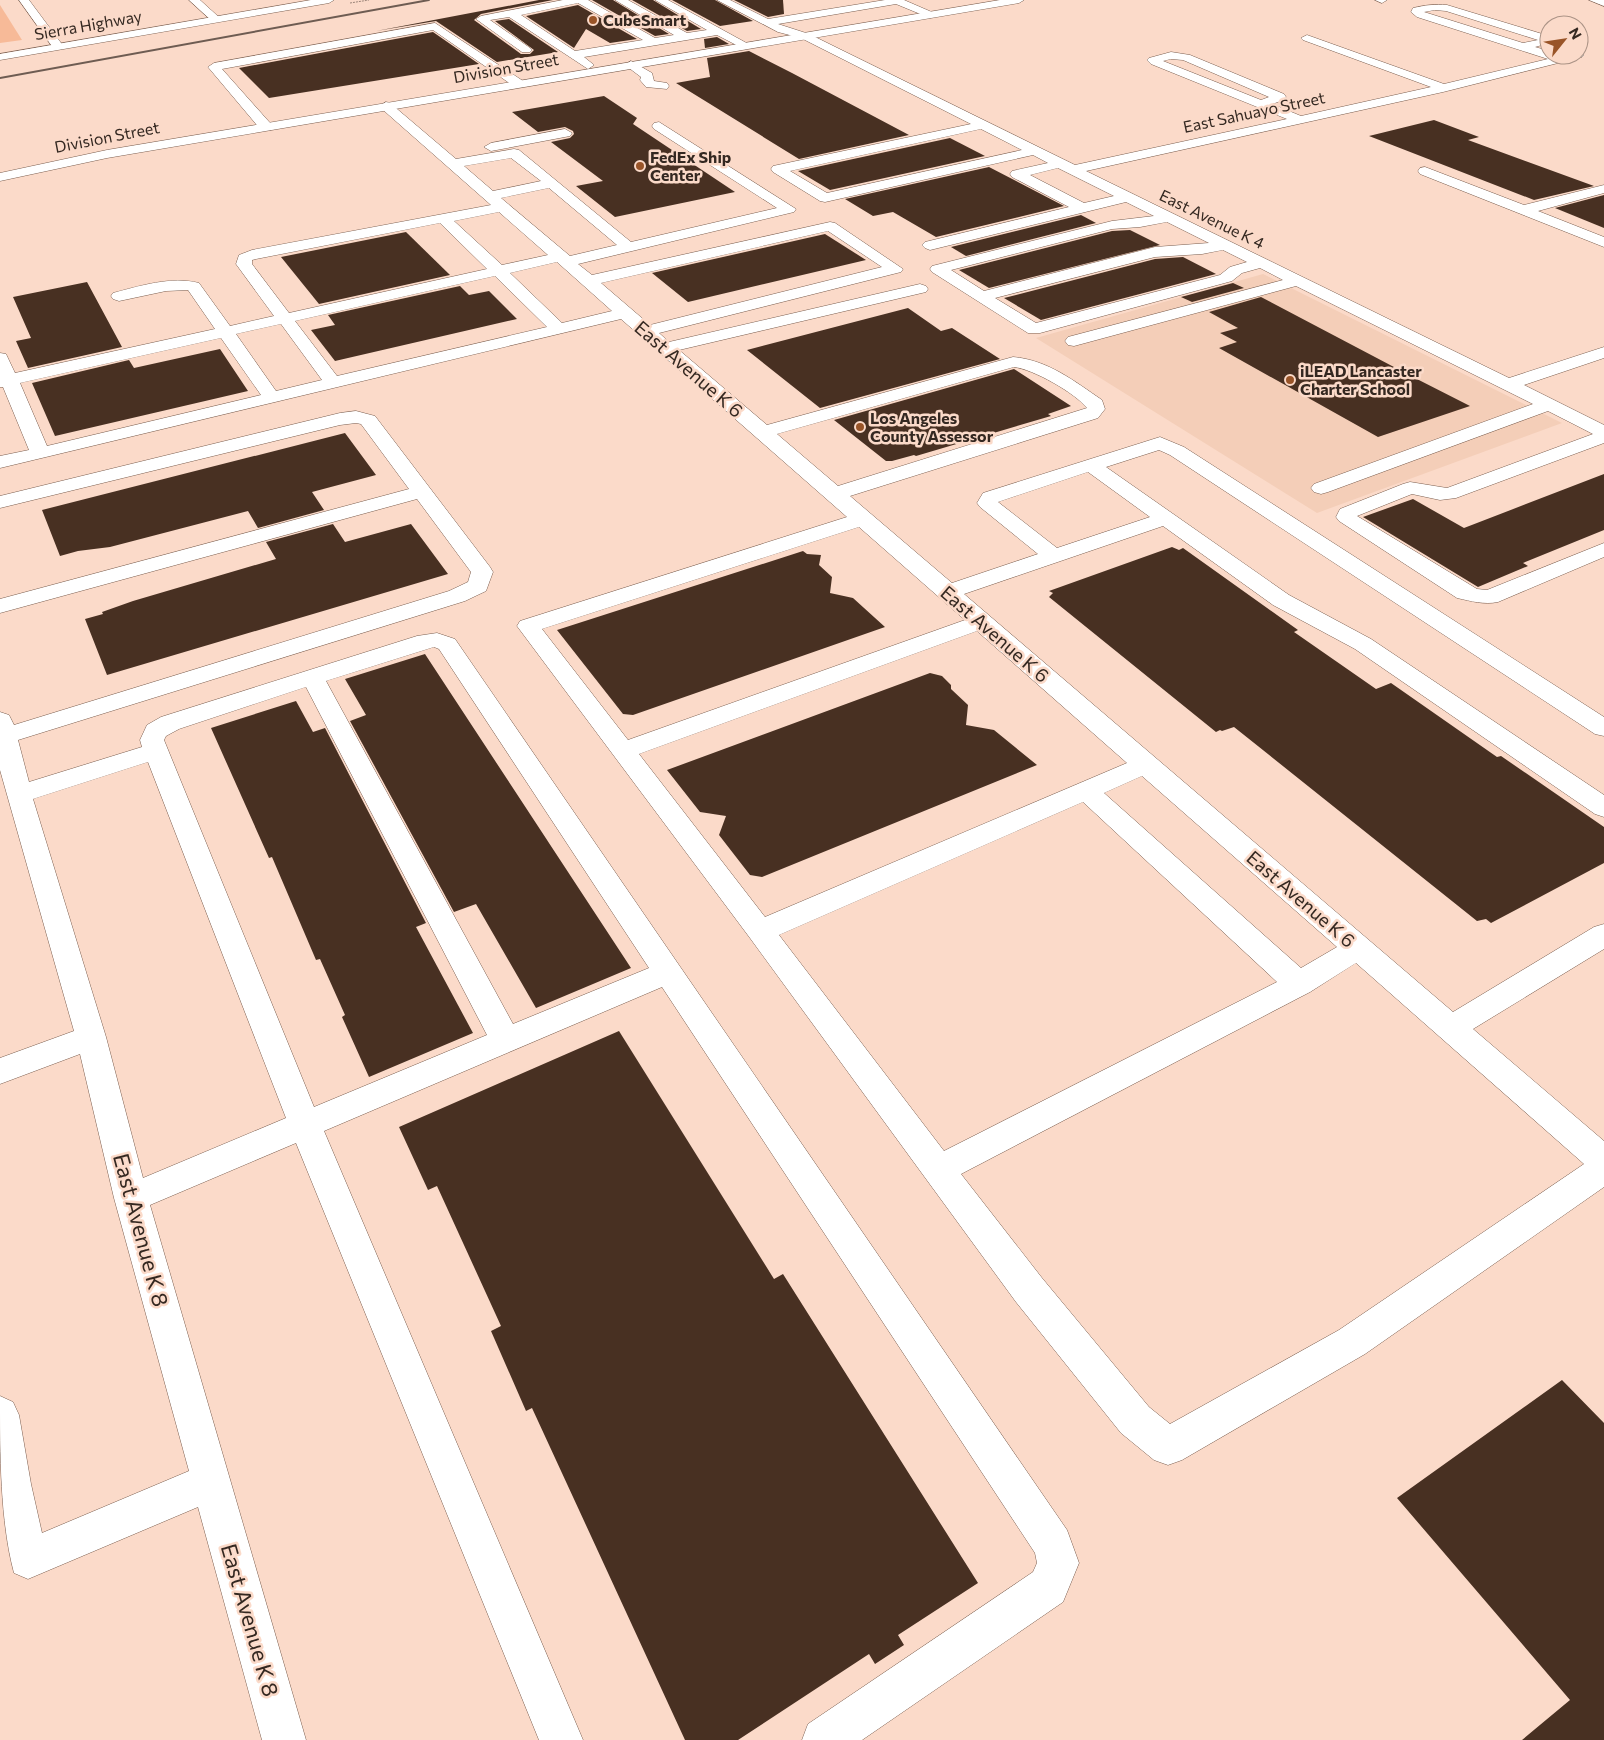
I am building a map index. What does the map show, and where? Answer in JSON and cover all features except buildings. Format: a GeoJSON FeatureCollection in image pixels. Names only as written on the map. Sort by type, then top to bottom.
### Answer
{"type":"FeatureCollection","features":[{"type":"Feature","properties":{"kind":"street"},"geometry":{"type":"LineString","coordinates":[[24,0],[58,47]]}},
{"type":"Feature","properties":{"kind":"street"},"geometry":{"type":"LineString","coordinates":[[194,0],[216,20]]}},
{"type":"Feature","properties":{"kind":"street","name":"Sierra Highway"},"geometry":{"type":"LineString","coordinates":[[0,57],[329,0]]}},
{"type":"Feature","properties":{"kind":"street"},"geometry":{"type":"LineString","coordinates":[[526,50],[481,19],[580,0],[654,42]]}},
{"type":"Feature","properties":{"kind":"street"},"geometry":{"type":"LineString","coordinates":[[620,0],[686,37]]}},
{"type":"Feature","properties":{"kind":"street"},"geometry":{"type":"LineString","coordinates":[[660,0],[746,46]]}},
{"type":"Feature","properties":{"kind":"street"},"geometry":{"type":"LineString","coordinates":[[722,0],[782,30],[805,36]]}},
{"type":"Feature","properties":{"kind":"street"},"geometry":{"type":"LineString","coordinates":[[766,22],[897,0],[930,15]]}},
{"type":"Feature","properties":{"kind":"street","name":"Division Street"},"geometry":{"type":"LineString","coordinates":[[0,177],[106,154],[1019,0]]}},
{"type":"Feature","properties":{"kind":"street"},"geometry":{"type":"LineString","coordinates":[[1594,0],[1604,3]]}},
{"type":"Feature","properties":{"kind":"street"},"geometry":{"type":"LineString","coordinates":[[1420,1],[1547,39],[1522,47]]}},
{"type":"Feature","properties":{"kind":"street"},"geometry":{"type":"LineString","coordinates":[[555,4],[571,14]]}},
{"type":"Feature","properties":{"kind":"street"},"geometry":{"type":"LineString","coordinates":[[1439,7],[1417,10],[1416,12],[1539,52]]}},
{"type":"Feature","properties":{"kind":"street"},"geometry":{"type":"LineString","coordinates":[[532,9],[548,18]]}},
{"type":"Feature","properties":{"kind":"street"},"geometry":{"type":"LineString","coordinates":[[511,13],[596,71]]}},
{"type":"Feature","properties":{"kind":"street"},"geometry":{"type":"LineString","coordinates":[[266,127],[214,67],[435,26],[519,84]]}},
{"type":"Feature","properties":{"kind":"street"},"geometry":{"type":"LineString","coordinates":[[573,55],[719,32]]}},
{"type":"Feature","properties":{"kind":"street","name":"East Avenue K 4"},"geometry":{"type":"LineString","coordinates":[[805,36],[1604,432]]}},
{"type":"Feature","properties":{"kind":"street"},"geometry":{"type":"LineString","coordinates":[[612,37],[628,46]]}},
{"type":"Feature","properties":{"kind":"street"},"geometry":{"type":"LineString","coordinates":[[1307,38],[1423,79],[1443,88]]}},
{"type":"Feature","properties":{"kind":"street"},"geometry":{"type":"LineString","coordinates":[[586,41],[601,50]]}},
{"type":"Feature","properties":{"kind":"street"},"geometry":{"type":"LineString","coordinates":[[1260,104],[1280,97],[1186,58],[1166,56],[1153,60],[1155,62],[1260,104],[1302,120]]}},
{"type":"Feature","properties":{"kind":"street","name":"East Sahuayo Street"},"geometry":{"type":"LineString","coordinates":[[1082,208],[1017,174],[1067,167],[1302,120],[1539,64]]}},
{"type":"Feature","properties":{"kind":"street"},"geometry":{"type":"LineString","coordinates":[[631,65],[648,76],[646,80],[650,84],[663,86]]}},
{"type":"Feature","properties":{"kind":"street","name":"East Avenue K 6"},"geometry":{"type":"LineString","coordinates":[[386,106],[1604,1162]]}},
{"type":"Feature","properties":{"kind":"street"},"geometry":{"type":"LineString","coordinates":[[984,125],[778,169],[825,198],[1035,151]]}},
{"type":"Feature","properties":{"kind":"street"},"geometry":{"type":"LineString","coordinates":[[5,381],[497,271],[628,247],[789,209],[658,126]]}},
{"type":"Feature","properties":{"kind":"street"},"geometry":{"type":"LineString","coordinates":[[449,160],[565,133]]}},
{"type":"Feature","properties":{"kind":"street"},"geometry":{"type":"LineString","coordinates":[[449,160],[514,153],[628,247]]}},
{"type":"Feature","properties":{"kind":"street"},"geometry":{"type":"LineString","coordinates":[[1425,171],[1604,242]]}},
{"type":"Feature","properties":{"kind":"street"},"geometry":{"type":"LineString","coordinates":[[333,383],[244,264],[245,258],[252,255],[443,218],[552,183]]}},
{"type":"Feature","properties":{"kind":"street"},"geometry":{"type":"LineString","coordinates":[[1523,210],[1604,189]]}},
{"type":"Feature","properties":{"kind":"street"},"geometry":{"type":"LineString","coordinates":[[930,245],[1127,197]]}},
{"type":"Feature","properties":{"kind":"street"},"geometry":{"type":"LineString","coordinates":[[443,218],[559,329]]}},
{"type":"Feature","properties":{"kind":"street"},"geometry":{"type":"LineString","coordinates":[[1169,218],[1112,225],[938,269],[1034,329],[1226,278],[1236,270],[1261,263]]}},
{"type":"Feature","properties":{"kind":"street"},"geometry":{"type":"LineString","coordinates":[[588,281],[830,226],[895,269],[646,331]]}},
{"type":"Feature","properties":{"kind":"street"},"geometry":{"type":"LineString","coordinates":[[982,296],[1156,252],[1202,249],[1225,245]]}},
{"type":"Feature","properties":{"kind":"street"},"geometry":{"type":"LineString","coordinates":[[1074,342],[1296,280]]}},
{"type":"Feature","properties":{"kind":"street"},"geometry":{"type":"LineString","coordinates":[[119,296],[175,285],[186,284],[193,286],[227,331],[272,398]]}},
{"type":"Feature","properties":{"kind":"street"},"geometry":{"type":"LineString","coordinates":[[665,348],[920,289]]}},
{"type":"Feature","properties":{"kind":"street"},"geometry":{"type":"LineString","coordinates":[[0,462],[625,313]]}},
{"type":"Feature","properties":{"kind":"street"},"geometry":{"type":"LineString","coordinates":[[1507,385],[1604,352]]}},
{"type":"Feature","properties":{"kind":"street"},"geometry":{"type":"LineString","coordinates":[[0,358],[5,381],[40,453]]}},
{"type":"Feature","properties":{"kind":"street"},"geometry":{"type":"LineString","coordinates":[[762,432],[1014,362],[1024,361],[1036,365],[1095,404],[1096,409],[1091,414],[834,494]]}},
{"type":"Feature","properties":{"kind":"street"},"geometry":{"type":"LineString","coordinates":[[1322,488],[1548,405]]}},
{"type":"Feature","properties":{"kind":"street"},"geometry":{"type":"LineString","coordinates":[[0,502],[340,419],[356,417],[368,420],[482,572],[478,586],[457,596],[2,728]]}},
{"type":"Feature","properties":{"kind":"street"},"geometry":{"type":"LineString","coordinates":[[1604,436],[1449,494],[1410,488],[1347,513],[1346,517],[1353,524],[1465,593],[1476,596],[1490,597],[1604,549]]}},
{"type":"Feature","properties":{"kind":"street"},"geometry":{"type":"LineString","coordinates":[[1054,556],[987,503],[990,497],[1160,443],[1177,451],[1604,728]]}},
{"type":"Feature","properties":{"kind":"street"},"geometry":{"type":"LineString","coordinates":[[1091,465],[1281,600],[1363,644],[1604,808]]}},
{"type":"Feature","properties":{"kind":"street"},"geometry":{"type":"LineString","coordinates":[[0,606],[421,492]]}},
{"type":"Feature","properties":{"kind":"street"},"geometry":{"type":"LineString","coordinates":[[947,592],[1167,518]]}},
{"type":"Feature","properties":{"kind":"street"},"geometry":{"type":"LineString","coordinates":[[863,519],[528,626],[760,930],[1029,1290],[1135,1420],[1168,1446],[1352,1342],[1604,1169]]}},
{"type":"Feature","properties":{"kind":"street"},"geometry":{"type":"LineString","coordinates":[[623,751],[981,622]]}},
{"type":"Feature","properties":{"kind":"street"},"geometry":{"type":"LineString","coordinates":[[562,1740],[305,1125],[152,740],[156,731],[170,723],[425,641],[437,640],[447,644],[1053,1544],[1058,1563],[1048,1587],[824,1740]]}},
{"type":"Feature","properties":{"kind":"street"},"geometry":{"type":"LineString","coordinates":[[312,677],[506,1041]]}},
{"type":"Feature","properties":{"kind":"street","name":"East Avenue K 8"},"geometry":{"type":"LineString","coordinates":[[2,728],[19,794],[91,1038],[131,1198],[284,1740]]}},
{"type":"Feature","properties":{"kind":"street"},"geometry":{"type":"LineString","coordinates":[[19,794],[156,751]]}},
{"type":"Feature","properties":{"kind":"street"},"geometry":{"type":"LineString","coordinates":[[760,930],[1146,765]]}},
{"type":"Feature","properties":{"kind":"street"},"geometry":{"type":"LineString","coordinates":[[1086,791],[1299,984]]}},
{"type":"Feature","properties":{"kind":"street"},"geometry":{"type":"LineString","coordinates":[[1450,1028],[1604,935]]}},
{"type":"Feature","properties":{"kind":"street"},"geometry":{"type":"LineString","coordinates":[[939,1169],[1299,984],[1358,948]]}},
{"type":"Feature","properties":{"kind":"street"},"geometry":{"type":"LineString","coordinates":[[131,1198],[668,972]]}},
{"type":"Feature","properties":{"kind":"street"},"geometry":{"type":"LineString","coordinates":[[0,1071],[91,1038]]}},
{"type":"Feature","properties":{"kind":"street"},"geometry":{"type":"LineString","coordinates":[[0,1415],[6,1487],[28,1559],[210,1482]]}},
{"type":"Feature","properties":{"kind":"shaded area"},"geometry":{"type":"Polygon","coordinates":[[[0,5],[22,40],[0,43],[0,5]]]}},
{"type":"Feature","properties":{"kind":"shaded area","name":"iLEAD Lancaster Charter School"},"geometry":{"type":"Polygon","coordinates":[[[1263,274],[1562,423],[1317,513],[1036,338],[1263,274]]]}},
{"type":"Feature","properties":{"kind":"railway"},"geometry":{"type":"LineString","coordinates":[[0,78],[429,0]]}},
{"type":"Feature","properties":{"kind":"place","name":"CubeSmart"},"geometry":{"type":"Point","coordinates":[593,20]}},
{"type":"Feature","properties":{"kind":"place","name":"FedEx Ship Center"},"geometry":{"type":"Point","coordinates":[640,166]}},
{"type":"Feature","properties":{"kind":"place","name":"iLEAD Lancaster Charter School"},"geometry":{"type":"Point","coordinates":[1290,380]}},
{"type":"Feature","properties":{"kind":"place","name":"Los Angeles County Assessor"},"geometry":{"type":"Point","coordinates":[860,427]}}]}
